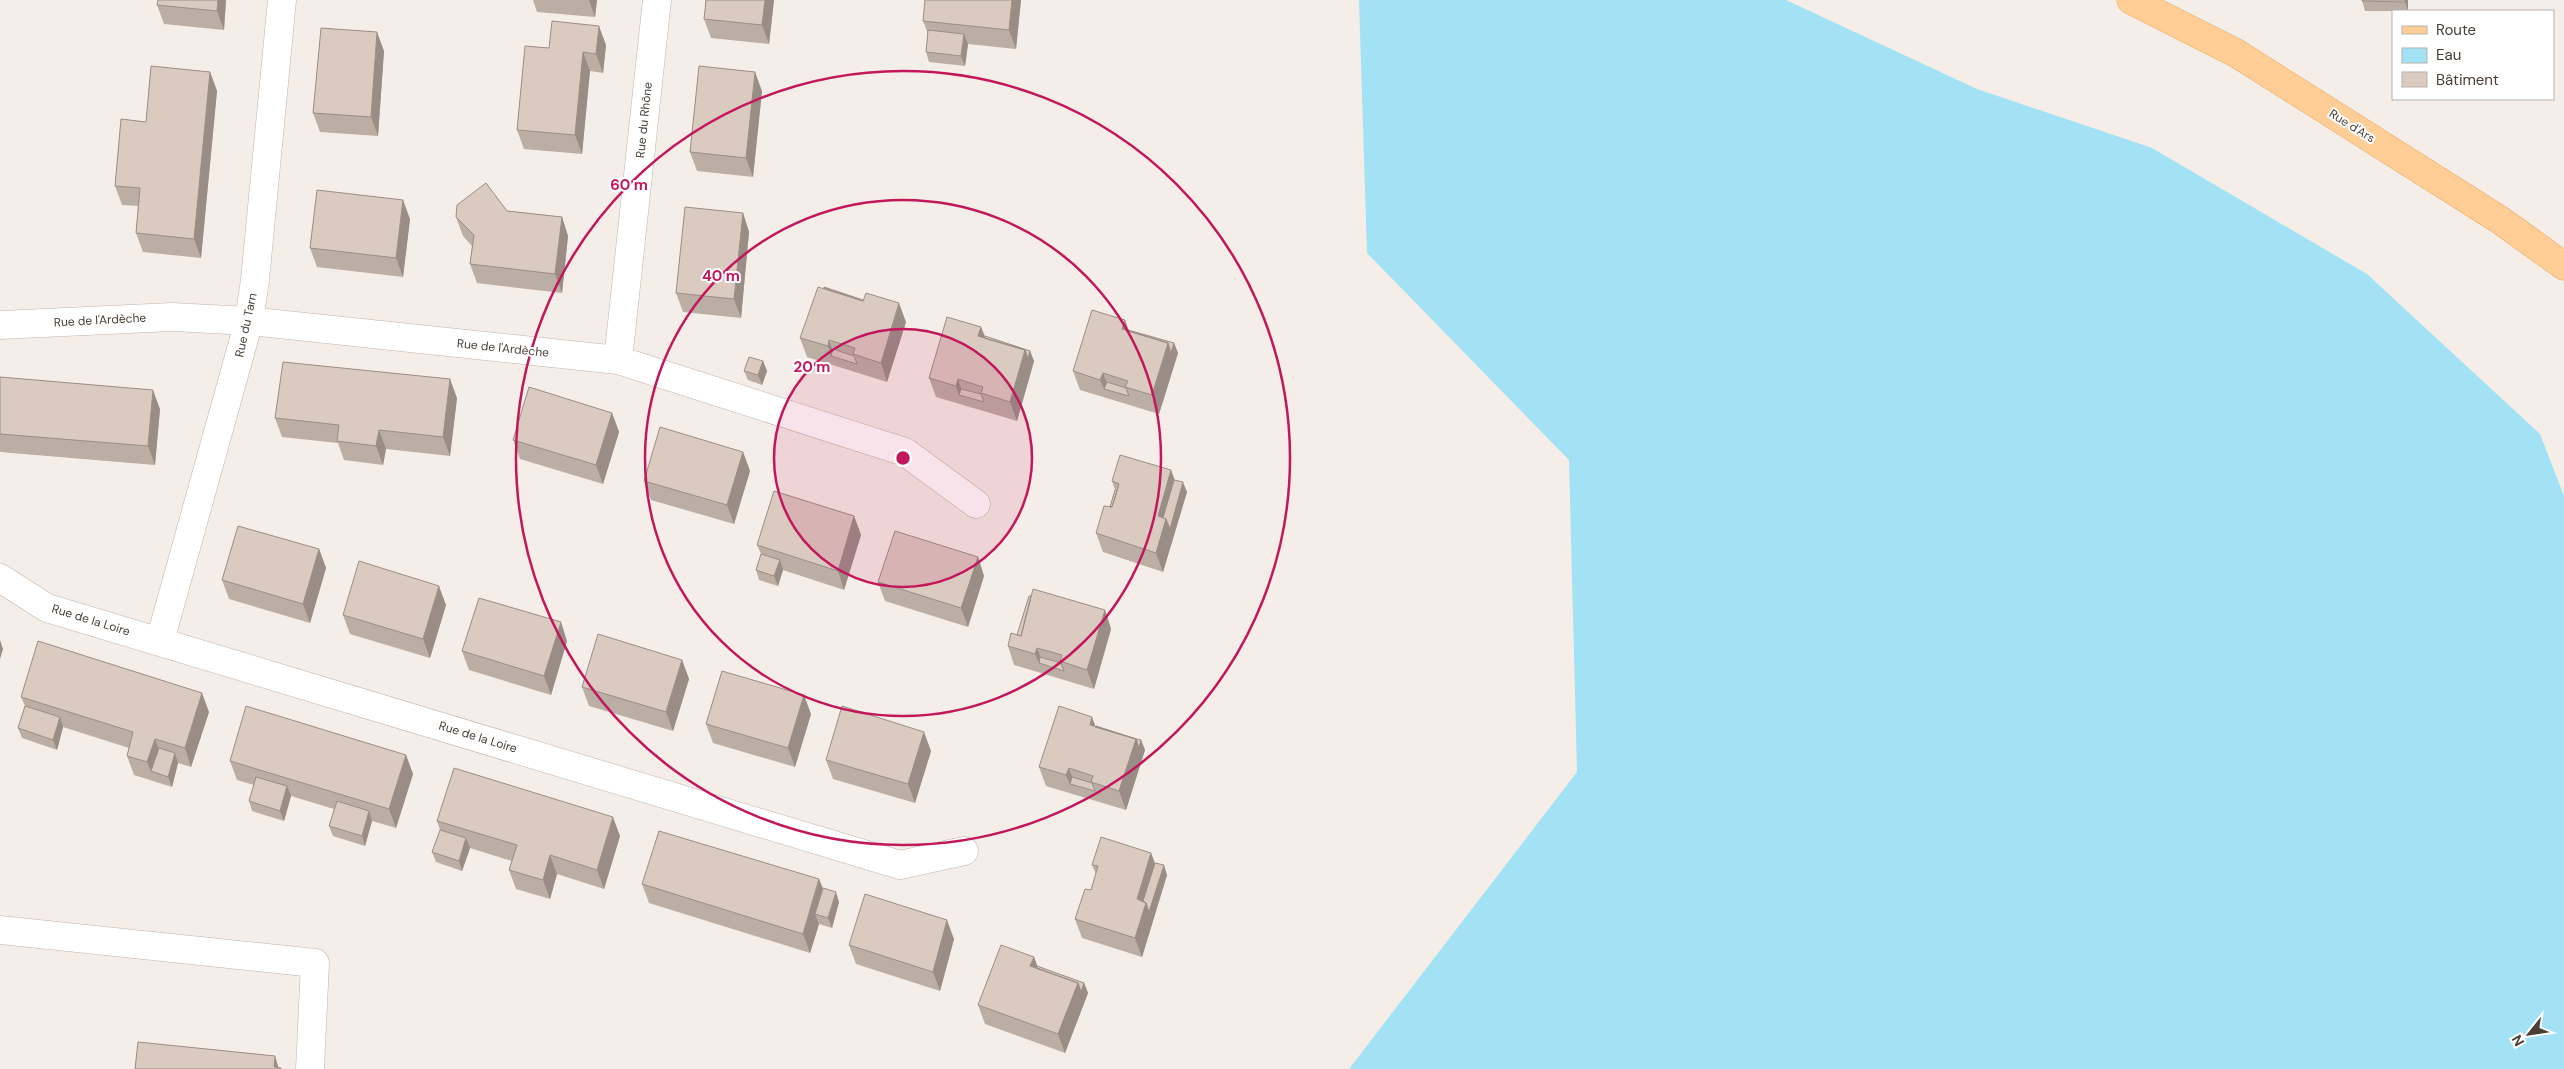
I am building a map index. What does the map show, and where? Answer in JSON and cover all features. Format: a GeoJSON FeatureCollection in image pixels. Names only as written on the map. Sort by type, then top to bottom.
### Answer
{"type":"FeatureCollection","features":[{"type":"Feature","properties":{"kind":"main road","name":"Rue d'Ars"},"geometry":{"type":"LineString","coordinates":[[2131,0],[2236,53],[2500,220],[2564,266]]}},
{"type":"Feature","properties":{"kind":"street","name":"Rue du Tarn"},"geometry":{"type":"LineString","coordinates":[[160,641],[249,321],[256,270],[282,0]]}},
{"type":"Feature","properties":{"kind":"street","name":"Rue du Rhône"},"geometry":{"type":"LineString","coordinates":[[618,360],[656,0]]}},
{"type":"Feature","properties":{"kind":"street","name":"Rue de l'Ardèche"},"geometry":{"type":"LineString","coordinates":[[0,325],[172,317],[249,321],[618,360],[905,452],[976,504]]}},
{"type":"Feature","properties":{"kind":"street","name":"Rue de la Loire"},"geometry":{"type":"LineString","coordinates":[[0,578],[47,608],[900,865],[964,851]]}},
{"type":"Feature","properties":{"kind":"street"},"geometry":{"type":"LineString","coordinates":[[0,930],[315,963],[310,1069]]}},
{"type":"Feature","properties":{"kind":"water"},"geometry":{"type":"Polygon","coordinates":[[[1359,0],[1786,0],[1977,89],[2152,148],[2367,274],[2540,434],[2564,496],[2564,1069],[1349,1069],[1577,772],[1569,460],[1367,253],[1359,0]]]}},
{"type":"Feature","properties":{"kind":"building"},"geometry":{"type":"Polygon","coordinates":[[[158,0],[218,0],[217,11],[157,5],[158,0]]]}},
{"type":"Feature","properties":{"kind":"building"},"geometry":{"type":"Polygon","coordinates":[[[706,0],[765,0],[762,25],[704,19],[706,0]]]}},
{"type":"Feature","properties":{"kind":"building"},"geometry":{"type":"Polygon","coordinates":[[[925,0],[1012,0],[1009,30],[923,21],[925,0]]]}},
{"type":"Feature","properties":{"kind":"building"},"geometry":{"type":"Polygon","coordinates":[[[2405,0],[2405,2],[2362,1],[2405,0]]]}},
{"type":"Feature","properties":{"kind":"building"},"geometry":{"type":"Polygon","coordinates":[[[552,21],[599,26],[596,54],[583,52],[575,135],[517,130],[525,46],[549,48],[552,21]]]}},
{"type":"Feature","properties":{"kind":"building"},"geometry":{"type":"Polygon","coordinates":[[[321,28],[377,32],[371,117],[313,113],[321,28]]]}},
{"type":"Feature","properties":{"kind":"building"},"geometry":{"type":"Polygon","coordinates":[[[928,30],[964,34],[961,56],[926,52],[928,30]]]}},
{"type":"Feature","properties":{"kind":"building"},"geometry":{"type":"Polygon","coordinates":[[[151,66],[210,72],[194,239],[136,233],[140,188],[115,186],[121,119],[146,122],[151,66]]]}},
{"type":"Feature","properties":{"kind":"building"},"geometry":{"type":"Polygon","coordinates":[[[699,66],[755,72],[746,158],[690,152],[699,66]]]}},
{"type":"Feature","properties":{"kind":"building"},"geometry":{"type":"Polygon","coordinates":[[[486,183],[507,211],[562,217],[555,274],[470,264],[474,235],[456,217],[457,205],[486,183]]]}},
{"type":"Feature","properties":{"kind":"building"},"geometry":{"type":"Polygon","coordinates":[[[317,190],[403,200],[396,258],[310,248],[317,190]]]}},
{"type":"Feature","properties":{"kind":"building"},"geometry":{"type":"Polygon","coordinates":[[[685,207],[743,213],[734,299],[676,293],[685,207]]]}},
{"type":"Feature","properties":{"kind":"building"},"geometry":{"type":"Polygon","coordinates":[[[818,287],[863,301],[866,293],[899,303],[881,363],[853,354],[855,348],[829,340],[828,346],[800,338],[818,287]]]}},
{"type":"Feature","properties":{"kind":"building"},"geometry":{"type":"Polygon","coordinates":[[[824,288],[863,300],[863,301],[824,288]]]}},
{"type":"Feature","properties":{"kind":"building"},"geometry":{"type":"Polygon","coordinates":[[[1092,310],[1125,320],[1122,329],[1168,343],[1152,395],[1125,387],[1128,381],[1103,373],[1100,380],[1073,371],[1092,310]]]}},
{"type":"Feature","properties":{"kind":"building"},"geometry":{"type":"Polygon","coordinates":[[[947,317],[981,327],[978,336],[1025,350],[1010,402],[981,393],[983,387],[958,379],[956,386],[929,378],[947,317]]]}},
{"type":"Feature","properties":{"kind":"building"},"geometry":{"type":"Polygon","coordinates":[[[1128,330],[1174,343],[1171,353],[1168,343],[1128,330]]]}},
{"type":"Feature","properties":{"kind":"building"},"geometry":{"type":"Polygon","coordinates":[[[985,336],[1030,351],[1028,359],[1025,350],[984,338],[985,336]]]}},
{"type":"Feature","properties":{"kind":"building"},"geometry":{"type":"Polygon","coordinates":[[[833,349],[854,356],[857,364],[831,356],[833,349]]]}},
{"type":"Feature","properties":{"kind":"building"},"geometry":{"type":"Polygon","coordinates":[[[749,357],[763,361],[758,375],[744,371],[749,357]]]}},
{"type":"Feature","properties":{"kind":"building"},"geometry":{"type":"Polygon","coordinates":[[[283,362],[450,379],[443,437],[379,430],[376,446],[337,441],[339,425],[275,418],[283,362]]]}},
{"type":"Feature","properties":{"kind":"building"},"geometry":{"type":"Polygon","coordinates":[[[0,377],[153,390],[148,446],[0,434],[0,377]]]}},
{"type":"Feature","properties":{"kind":"building"},"geometry":{"type":"Polygon","coordinates":[[[1107,382],[1126,388],[1129,396],[1104,389],[1107,382]]]}},
{"type":"Feature","properties":{"kind":"building"},"geometry":{"type":"Polygon","coordinates":[[[529,387],[612,413],[596,465],[513,440],[529,387]]]}},
{"type":"Feature","properties":{"kind":"building"},"geometry":{"type":"Polygon","coordinates":[[[961,389],[981,394],[984,402],[959,395],[961,389]]]}},
{"type":"Feature","properties":{"kind":"building"},"geometry":{"type":"Polygon","coordinates":[[[660,427],[743,452],[727,505],[644,481],[660,427]]]}},
{"type":"Feature","properties":{"kind":"building"},"geometry":{"type":"Polygon","coordinates":[[[1120,455],[1171,470],[1158,516],[1166,519],[1156,553],[1096,533],[1104,506],[1112,507],[1119,484],[1112,481],[1120,455]]]}},
{"type":"Feature","properties":{"kind":"building"},"geometry":{"type":"Polygon","coordinates":[[[1174,480],[1183,482],[1170,529],[1166,519],[1163,518],[1174,480]]]}},
{"type":"Feature","properties":{"kind":"building"},"geometry":{"type":"Polygon","coordinates":[[[1115,490],[1117,491],[1112,507],[1110,507],[1115,490]]]}},
{"type":"Feature","properties":{"kind":"building"},"geometry":{"type":"Polygon","coordinates":[[[774,491],[854,516],[838,571],[757,545],[774,491]]]}},
{"type":"Feature","properties":{"kind":"building"},"geometry":{"type":"Polygon","coordinates":[[[238,526],[319,549],[303,604],[222,580],[238,526]]]}},
{"type":"Feature","properties":{"kind":"building"},"geometry":{"type":"Polygon","coordinates":[[[895,531],[978,557],[961,608],[878,582],[895,531]]]}},
{"type":"Feature","properties":{"kind":"building"},"geometry":{"type":"Polygon","coordinates":[[[761,554],[780,560],[774,576],[756,570],[761,554]]]}},
{"type":"Feature","properties":{"kind":"building"},"geometry":{"type":"Polygon","coordinates":[[[359,561],[439,586],[423,639],[343,615],[359,561]]]}},
{"type":"Feature","properties":{"kind":"building"},"geometry":{"type":"Polygon","coordinates":[[[1033,589],[1105,610],[1087,670],[1060,661],[1062,655],[1037,648],[1035,654],[1008,646],[1011,633],[1021,636],[1033,589]]]}},
{"type":"Feature","properties":{"kind":"building"},"geometry":{"type":"Polygon","coordinates":[[[1029,596],[1031,596],[1021,636],[1017,635],[1029,596]]]}},
{"type":"Feature","properties":{"kind":"building"},"geometry":{"type":"Polygon","coordinates":[[[479,598],[561,622],[544,676],[462,651],[479,598]]]}},
{"type":"Feature","properties":{"kind":"building"},"geometry":{"type":"Polygon","coordinates":[[[598,634],[682,660],[666,712],[582,687],[598,634]]]}},
{"type":"Feature","properties":{"kind":"building"},"geometry":{"type":"Polygon","coordinates":[[[38,641],[202,693],[185,748],[155,739],[147,762],[127,756],[133,732],[21,697],[38,641]]]}},
{"type":"Feature","properties":{"kind":"building"},"geometry":{"type":"Polygon","coordinates":[[[1040,657],[1061,663],[1064,671],[1039,663],[1040,657]]]}},
{"type":"Feature","properties":{"kind":"building"},"geometry":{"type":"Polygon","coordinates":[[[722,671],[804,695],[788,748],[706,724],[722,671]]]}},
{"type":"Feature","properties":{"kind":"building"},"geometry":{"type":"Polygon","coordinates":[[[25,706],[60,717],[53,740],[18,728],[25,706]]]}},
{"type":"Feature","properties":{"kind":"building"},"geometry":{"type":"Polygon","coordinates":[[[246,706],[406,755],[389,809],[230,761],[246,706]]]}},
{"type":"Feature","properties":{"kind":"building"},"geometry":{"type":"Polygon","coordinates":[[[842,706],[924,732],[908,784],[826,760],[842,706]]]}},
{"type":"Feature","properties":{"kind":"building"},"geometry":{"type":"Polygon","coordinates":[[[1059,706],[1092,717],[1090,725],[1136,739],[1119,791],[1091,782],[1093,776],[1069,768],[1066,775],[1039,767],[1059,706]]]}},
{"type":"Feature","properties":{"kind":"building"},"geometry":{"type":"Polygon","coordinates":[[[1096,726],[1136,739],[1095,727],[1096,726]]]}},
{"type":"Feature","properties":{"kind":"building"},"geometry":{"type":"Polygon","coordinates":[[[1136,739],[1141,740],[1139,748],[1136,739]]]}},
{"type":"Feature","properties":{"kind":"building"},"geometry":{"type":"Polygon","coordinates":[[[159,748],[175,753],[168,777],[151,771],[159,748]]]}},
{"type":"Feature","properties":{"kind":"building"},"geometry":{"type":"Polygon","coordinates":[[[454,768],[613,817],[597,870],[550,855],[543,880],[509,870],[517,845],[437,821],[454,768]]]}},
{"type":"Feature","properties":{"kind":"building"},"geometry":{"type":"Polygon","coordinates":[[[256,777],[287,786],[280,811],[249,801],[256,777]]]}},
{"type":"Feature","properties":{"kind":"building"},"geometry":{"type":"Polygon","coordinates":[[[1072,777],[1092,783],[1095,791],[1070,784],[1072,777]]]}},
{"type":"Feature","properties":{"kind":"building"},"geometry":{"type":"Polygon","coordinates":[[[337,801],[369,811],[362,836],[329,826],[337,801]]]}},
{"type":"Feature","properties":{"kind":"building"},"geometry":{"type":"Polygon","coordinates":[[[440,830],[466,838],[459,861],[432,852],[440,830]]]}},
{"type":"Feature","properties":{"kind":"building"},"geometry":{"type":"Polygon","coordinates":[[[659,831],[819,879],[803,934],[642,884],[659,831]]]}},
{"type":"Feature","properties":{"kind":"building"},"geometry":{"type":"Polygon","coordinates":[[[1101,837],[1151,853],[1137,899],[1146,903],[1135,938],[1075,919],[1085,889],[1091,890],[1098,866],[1092,865],[1101,837]]]}},
{"type":"Feature","properties":{"kind":"building"},"geometry":{"type":"Polygon","coordinates":[[[1155,863],[1164,865],[1149,912],[1146,903],[1143,901],[1155,863]]]}},
{"type":"Feature","properties":{"kind":"building"},"geometry":{"type":"Polygon","coordinates":[[[823,888],[836,892],[828,918],[815,914],[823,888]]]}},
{"type":"Feature","properties":{"kind":"building"},"geometry":{"type":"Polygon","coordinates":[[[865,894],[947,920],[933,972],[849,945],[865,894]]]}},
{"type":"Feature","properties":{"kind":"building"},"geometry":{"type":"Polygon","coordinates":[[[1001,945],[1034,957],[1030,966],[1078,983],[1058,1034],[978,1005],[1001,945]]]}},
{"type":"Feature","properties":{"kind":"building"},"geometry":{"type":"Polygon","coordinates":[[[1037,966],[1084,983],[1081,992],[1078,983],[1037,968],[1037,966]]]}},
{"type":"Feature","properties":{"kind":"building"},"geometry":{"type":"Polygon","coordinates":[[[138,1042],[275,1056],[274,1067],[281,1069],[135,1069],[138,1042]]]}}]}
